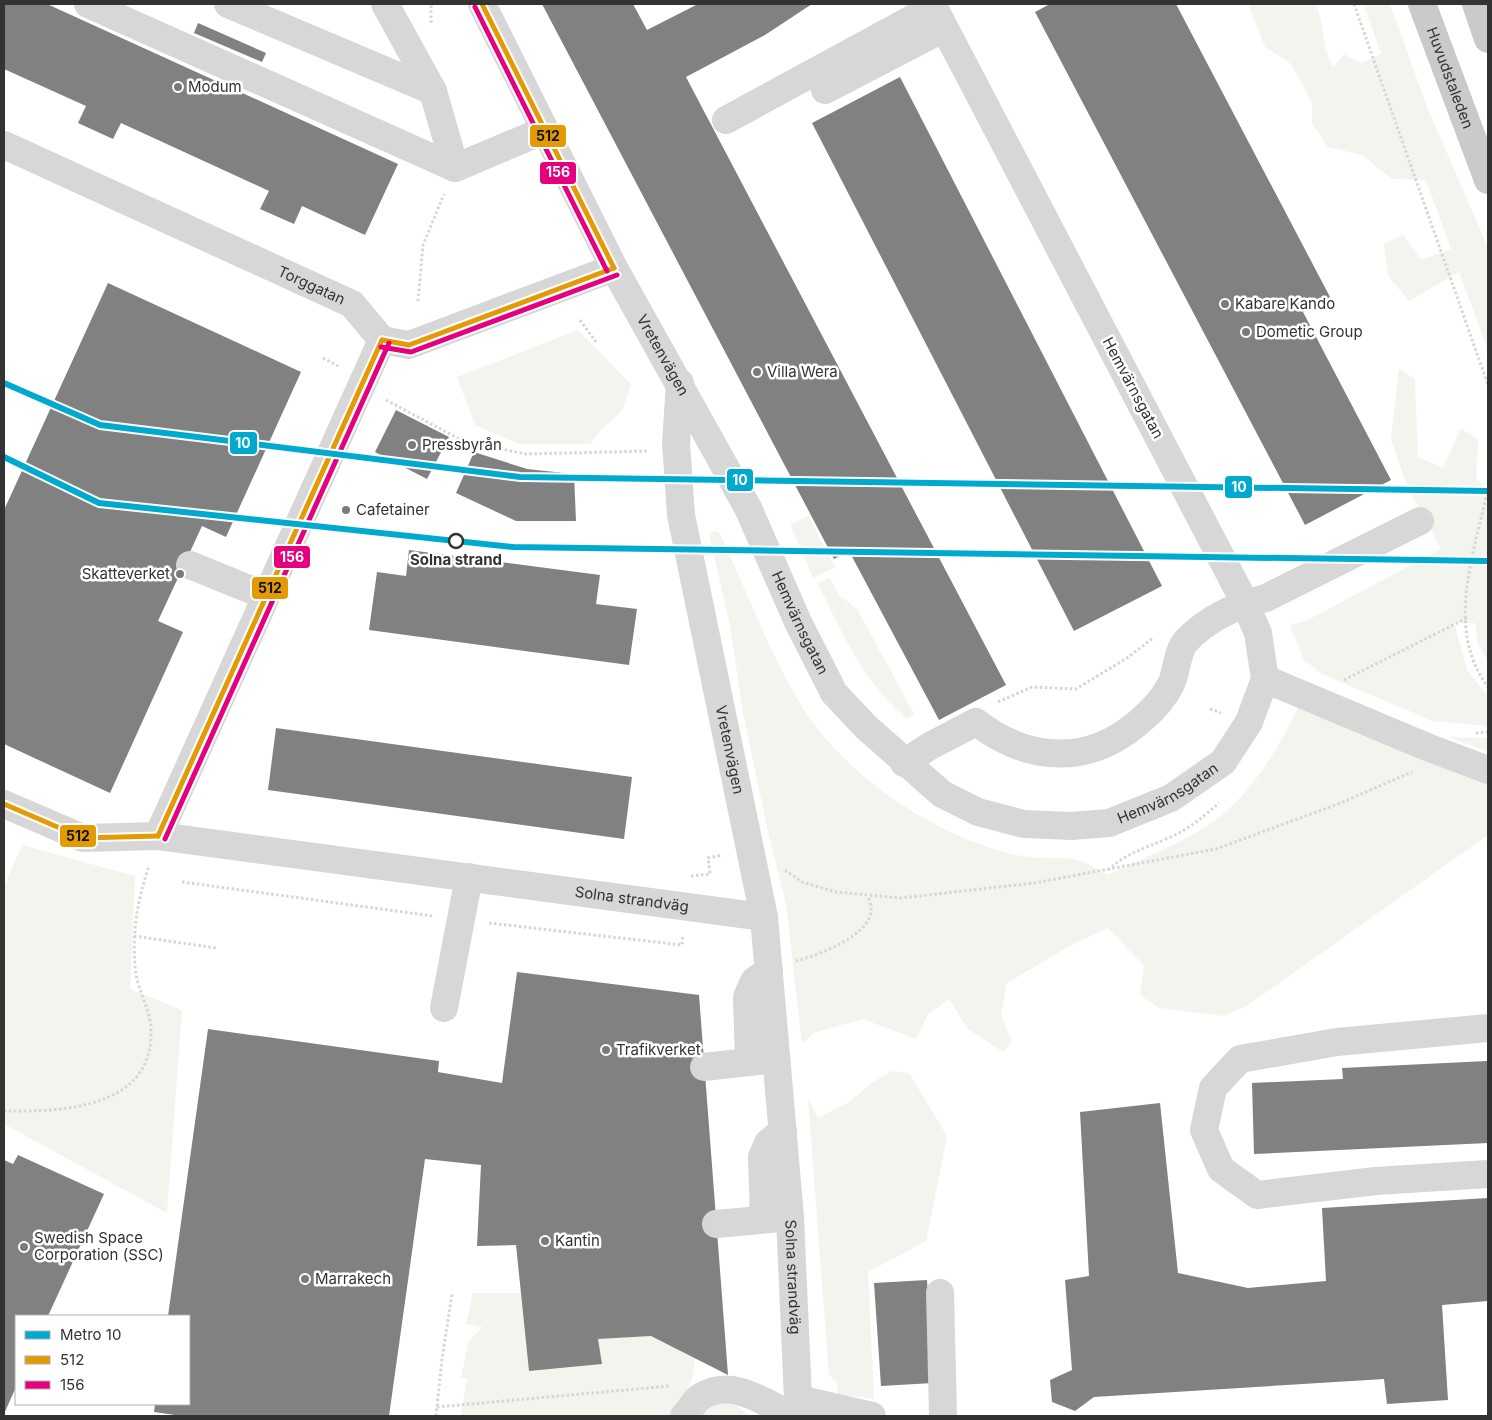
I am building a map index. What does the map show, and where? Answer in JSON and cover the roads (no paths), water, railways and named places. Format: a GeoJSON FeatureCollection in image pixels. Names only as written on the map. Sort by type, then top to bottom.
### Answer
{"type":"FeatureCollection","features":[{"type":"Feature","properties":{"kind":"main road","name":"Huvudstaleden"},"geometry":{"type":"LineString","coordinates":[[1422,4],[1488,180]]}},
{"type":"Feature","properties":{"kind":"main road"},"geometry":{"type":"LineString","coordinates":[[1476,4],[1488,39]]}},
{"type":"Feature","properties":{"kind":"street"},"geometry":{"type":"LineString","coordinates":[[88,4],[455,168],[545,130]]}},
{"type":"Feature","properties":{"kind":"street"},"geometry":{"type":"LineString","coordinates":[[228,4],[433,91]]}},
{"type":"Feature","properties":{"kind":"street"},"geometry":{"type":"LineString","coordinates":[[385,4],[433,91],[455,168]]}},
{"type":"Feature","properties":{"kind":"street","name":"Vretenvägen"},"geometry":{"type":"LineString","coordinates":[[482,4],[614,268],[680,383],[676,443],[681,515],[764,917]]}},
{"type":"Feature","properties":{"kind":"street"},"geometry":{"type":"LineString","coordinates":[[825,90],[937,13]]}},
{"type":"Feature","properties":{"kind":"street"},"geometry":{"type":"LineString","coordinates":[[726,120],[937,13]]}},
{"type":"Feature","properties":{"kind":"street","name":"Hemvärnsgatan"},"geometry":{"type":"LineString","coordinates":[[680,383],[748,508],[798,622],[834,693],[904,763],[942,794],[978,812],[1024,824],[1071,826],[1109,823],[1171,798],[1222,762],[1248,722],[1265,679],[1258,633],[1245,603],[937,13]]}},
{"type":"Feature","properties":{"kind":"street","name":"Torggatan"},"geometry":{"type":"LineString","coordinates":[[4,145],[352,304],[382,340]]}},
{"type":"Feature","properties":{"kind":"street"},"geometry":{"type":"LineString","coordinates":[[158,836],[382,340],[409,345],[614,268]]}},
{"type":"Feature","properties":{"kind":"street"},"geometry":{"type":"LineString","coordinates":[[904,763],[930,746],[976,722],[996,737],[1022,747],[1046,753],[1074,754],[1098,748],[1128,732],[1151,712],[1171,684],[1185,642],[1216,617],[1245,603],[1266,598],[1420,521]]}},
{"type":"Feature","properties":{"kind":"street"},"geometry":{"type":"LineString","coordinates":[[190,565],[266,596]]}},
{"type":"Feature","properties":{"kind":"street"},"geometry":{"type":"LineString","coordinates":[[1265,679],[1426,747],[1488,770]]}},
{"type":"Feature","properties":{"kind":"street","name":"Solna strandväg"},"geometry":{"type":"LineString","coordinates":[[4,804],[83,838],[158,836],[764,917],[783,1131],[777,1218],[791,1409]]}},
{"type":"Feature","properties":{"kind":"street"},"geometry":{"type":"LineString","coordinates":[[444,1008],[469,877]]}},
{"type":"Feature","properties":{"kind":"street"},"geometry":{"type":"LineString","coordinates":[[749,1062],[747,997],[754,981],[769,970]]}},
{"type":"Feature","properties":{"kind":"street"},"geometry":{"type":"LineString","coordinates":[[1488,1028],[1337,1042],[1240,1060],[1213,1088],[1204,1130],[1222,1169],[1256,1195],[1376,1181],[1488,1174]]}},
{"type":"Feature","properties":{"kind":"street"},"geometry":{"type":"LineString","coordinates":[[704,1067],[776,1060]]}},
{"type":"Feature","properties":{"kind":"street"},"geometry":{"type":"LineString","coordinates":[[716,1224],[777,1218]]}},
{"type":"Feature","properties":{"kind":"street"},"geometry":{"type":"LineString","coordinates":[[940,1293],[943,1416]]}},
{"type":"Feature","properties":{"kind":"street"},"geometry":{"type":"LineString","coordinates":[[684,1416],[699,1398],[720,1379],[742,1391],[791,1409],[872,1416]]}},
{"type":"Feature","properties":{"kind":"metro line","name":"10"},"geometry":{"type":"LineString","coordinates":[[4,383],[100,425],[520,477],[1488,491]]}},
{"type":"Feature","properties":{"kind":"metro line","name":"10"},"geometry":{"type":"LineString","coordinates":[[4,457],[99,503],[513,547],[1488,561]]}},
{"type":"Feature","properties":{"kind":"place","name":"Modum"},"geometry":{"type":"Point","coordinates":[178,87]}},
{"type":"Feature","properties":{"kind":"place","name":"Kabare Kando"},"geometry":{"type":"Point","coordinates":[1225,304]}},
{"type":"Feature","properties":{"kind":"place","name":"Dometic Group"},"geometry":{"type":"Point","coordinates":[1246,332]}},
{"type":"Feature","properties":{"kind":"place","name":"Villa Wera"},"geometry":{"type":"Point","coordinates":[757,372]}},
{"type":"Feature","properties":{"kind":"place","name":"Pressbyrån"},"geometry":{"type":"Point","coordinates":[412,445]}},
{"type":"Feature","properties":{"kind":"place","name":"Cafetainer"},"geometry":{"type":"Point","coordinates":[346,510]}},
{"type":"Feature","properties":{"kind":"place","name":"Solna strand"},"geometry":{"type":"Point","coordinates":[456,541]}},
{"type":"Feature","properties":{"kind":"place","name":"Skatteverket"},"geometry":{"type":"Point","coordinates":[180,574]}},
{"type":"Feature","properties":{"kind":"place","name":"Trafikverket"},"geometry":{"type":"Point","coordinates":[606,1050]}},
{"type":"Feature","properties":{"kind":"place","name":"Kantin"},"geometry":{"type":"Point","coordinates":[545,1241]}},
{"type":"Feature","properties":{"kind":"place","name":"Swedish Space Corporation (SSC)"},"geometry":{"type":"Point","coordinates":[24,1247]}},
{"type":"Feature","properties":{"kind":"place","name":"Marrakech"},"geometry":{"type":"Point","coordinates":[305,1279]}}]}
